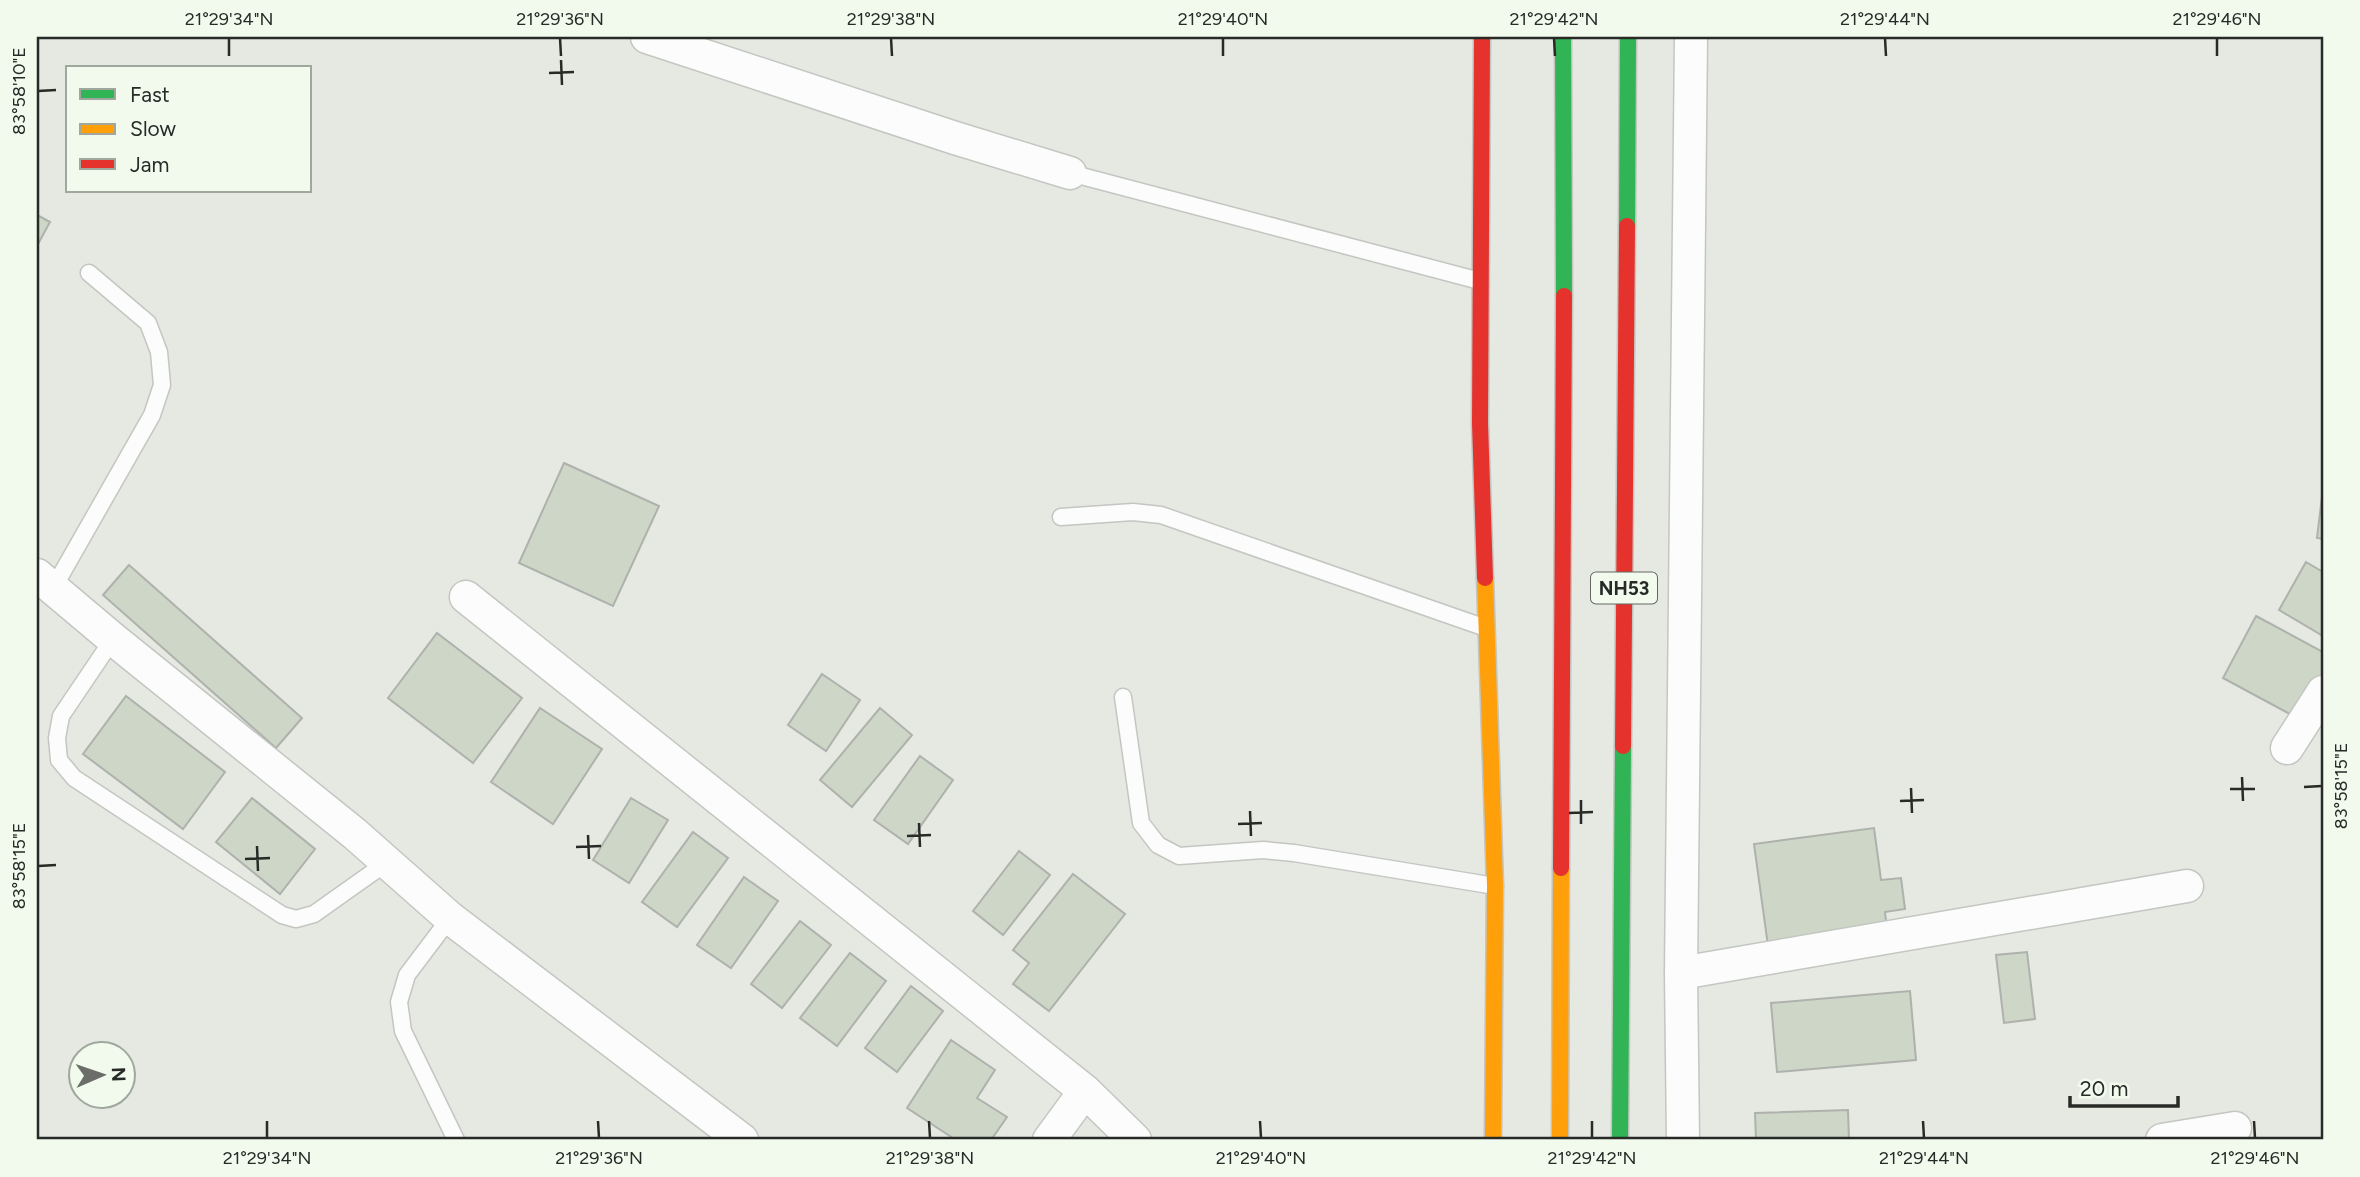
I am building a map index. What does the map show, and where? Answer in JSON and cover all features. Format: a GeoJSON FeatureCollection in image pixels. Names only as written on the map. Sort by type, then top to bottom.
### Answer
{"type":"FeatureCollection","features":[{"type":"Feature","properties":{"kind":"main road"},"geometry":{"type":"LineString","coordinates":[[1482,37],[1480,423],[1495,886],[1493,1140]]}},
{"type":"Feature","properties":{"kind":"main road","name":"NH53"},"geometry":{"type":"LineString","coordinates":[[1560,1140],[1563,37]]}},
{"type":"Feature","properties":{"kind":"main road","name":"NH53"},"geometry":{"type":"LineString","coordinates":[[1620,1140],[1628,37]]}},
{"type":"Feature","properties":{"kind":"street"},"geometry":{"type":"LineString","coordinates":[[647,37],[1070,173]]}},
{"type":"Feature","properties":{"kind":"street"},"geometry":{"type":"LineString","coordinates":[[1683,1140],[1681,972],[1691,37]]}},
{"type":"Feature","properties":{"kind":"street"},"geometry":{"type":"LineString","coordinates":[[45,581],[355,834],[450,918],[742,1140]]}},
{"type":"Feature","properties":{"kind":"street"},"geometry":{"type":"LineString","coordinates":[[466,597],[1085,1091],[1135,1140]]}},
{"type":"Feature","properties":{"kind":"street"},"geometry":{"type":"LineString","coordinates":[[2287,748],[2323,692]]}},
{"type":"Feature","properties":{"kind":"street"},"geometry":{"type":"LineString","coordinates":[[1681,972],[2187,886]]}},
{"type":"Feature","properties":{"kind":"street"},"geometry":{"type":"LineString","coordinates":[[1049,1140],[1085,1091]]}},
{"type":"Feature","properties":{"kind":"street"},"geometry":{"type":"LineString","coordinates":[[2162,1140],[2235,1128]]}},
{"type":"Feature","properties":{"kind":"lane"},"geometry":{"type":"LineString","coordinates":[[1070,173],[1481,281]]}},
{"type":"Feature","properties":{"kind":"lane"},"geometry":{"type":"LineString","coordinates":[[45,581],[152,415],[162,385],[159,352],[148,323],[89,273]]}},
{"type":"Feature","properties":{"kind":"lane"},"geometry":{"type":"LineString","coordinates":[[1061,517],[1133,512],[1161,515],[1486,628]]}},
{"type":"Feature","properties":{"kind":"lane"},"geometry":{"type":"LineString","coordinates":[[113,639],[61,716],[57,738],[59,760],[74,778],[282,915],[296,919],[314,914],[386,863]]}},
{"type":"Feature","properties":{"kind":"lane"},"geometry":{"type":"LineString","coordinates":[[1123,697],[1141,823],[1158,845],[1179,856],[1263,850],[1495,886]]}},
{"type":"Feature","properties":{"kind":"lane"},"geometry":{"type":"LineString","coordinates":[[450,918],[407,975],[399,1002],[403,1031],[456,1140]]}},
{"type":"Feature","properties":{"kind":"building"},"geometry":{"type":"Polygon","coordinates":[[[37,215],[50,222],[37,246],[37,215]]]}},
{"type":"Feature","properties":{"kind":"building"},"geometry":{"type":"Polygon","coordinates":[[[564,463],[659,506],[613,606],[519,563],[564,463]]]}},
{"type":"Feature","properties":{"kind":"building"},"geometry":{"type":"Polygon","coordinates":[[[2323,488],[2323,539],[2317,538],[2323,488]]]}},
{"type":"Feature","properties":{"kind":"building"},"geometry":{"type":"Polygon","coordinates":[[[2306,562],[2323,572],[2323,636],[2279,610],[2306,562]]]}},
{"type":"Feature","properties":{"kind":"building"},"geometry":{"type":"Polygon","coordinates":[[[129,565],[302,718],[276,748],[103,595],[129,565]]]}},
{"type":"Feature","properties":{"kind":"building"},"geometry":{"type":"Polygon","coordinates":[[[2256,616],[2323,652],[2323,678],[2301,720],[2223,678],[2256,616]]]}},
{"type":"Feature","properties":{"kind":"building"},"geometry":{"type":"Polygon","coordinates":[[[437,633],[522,698],[473,763],[388,698],[437,633]]]}},
{"type":"Feature","properties":{"kind":"building"},"geometry":{"type":"Polygon","coordinates":[[[822,674],[860,700],[826,751],[788,725],[822,674]]]}},
{"type":"Feature","properties":{"kind":"building"},"geometry":{"type":"Polygon","coordinates":[[[126,696],[225,772],[183,829],[83,754],[126,696]]]}},
{"type":"Feature","properties":{"kind":"building"},"geometry":{"type":"Polygon","coordinates":[[[540,708],[602,749],[553,824],[491,782],[540,708]]]}},
{"type":"Feature","properties":{"kind":"building"},"geometry":{"type":"Polygon","coordinates":[[[880,708],[912,735],[852,807],[820,780],[880,708]]]}},
{"type":"Feature","properties":{"kind":"building"},"geometry":{"type":"Polygon","coordinates":[[[920,756],[953,780],[908,844],[874,820],[920,756]]]}},
{"type":"Feature","properties":{"kind":"building"},"geometry":{"type":"Polygon","coordinates":[[[252,798],[315,849],[280,894],[216,842],[252,798]]]}},
{"type":"Feature","properties":{"kind":"building"},"geometry":{"type":"Polygon","coordinates":[[[631,798],[668,820],[629,883],[593,860],[631,798]]]}},
{"type":"Feature","properties":{"kind":"building"},"geometry":{"type":"Polygon","coordinates":[[[1874,828],[1881,880],[1901,878],[1905,909],[1885,912],[1887,930],[1768,946],[1754,844],[1874,828]]]}},
{"type":"Feature","properties":{"kind":"building"},"geometry":{"type":"Polygon","coordinates":[[[693,832],[728,858],[677,927],[642,902],[693,832]]]}},
{"type":"Feature","properties":{"kind":"building"},"geometry":{"type":"Polygon","coordinates":[[[1019,851],[1050,875],[1003,935],[973,911],[1019,851]]]}},
{"type":"Feature","properties":{"kind":"building"},"geometry":{"type":"Polygon","coordinates":[[[1073,874],[1125,914],[1049,1011],[1013,984],[1029,963],[1013,950],[1073,874]]]}},
{"type":"Feature","properties":{"kind":"building"},"geometry":{"type":"Polygon","coordinates":[[[744,877],[778,901],[731,968],[697,945],[744,877]]]}},
{"type":"Feature","properties":{"kind":"building"},"geometry":{"type":"Polygon","coordinates":[[[800,921],[831,945],[782,1008],[751,984],[800,921]]]}},
{"type":"Feature","properties":{"kind":"building"},"geometry":{"type":"Polygon","coordinates":[[[2027,952],[2035,1019],[2004,1023],[1996,955],[2027,952]]]}},
{"type":"Feature","properties":{"kind":"building"},"geometry":{"type":"Polygon","coordinates":[[[850,953],[886,981],[837,1046],[800,1018],[850,953]]]}},
{"type":"Feature","properties":{"kind":"building"},"geometry":{"type":"Polygon","coordinates":[[[911,986],[943,1011],[897,1072],[865,1048],[911,986]]]}},
{"type":"Feature","properties":{"kind":"building"},"geometry":{"type":"Polygon","coordinates":[[[1910,991],[1916,1060],[1777,1072],[1771,1003],[1910,991]]]}},
{"type":"Feature","properties":{"kind":"building"},"geometry":{"type":"Polygon","coordinates":[[[951,1040],[995,1070],[977,1098],[1007,1117],[991,1140],[956,1140],[907,1108],[951,1040]]]}},
{"type":"Feature","properties":{"kind":"building"},"geometry":{"type":"Polygon","coordinates":[[[1848,1110],[1849,1140],[1756,1140],[1755,1113],[1848,1110]]]}},
{"type":"Feature","properties":{"kind":"traffic: fast"},"geometry":{"type":"LineString","coordinates":[[1563,37],[1564,296]]}},
{"type":"Feature","properties":{"kind":"traffic: fast"},"geometry":{"type":"LineString","coordinates":[[1627,226],[1628,37]]}},
{"type":"Feature","properties":{"kind":"traffic: fast"},"geometry":{"type":"LineString","coordinates":[[1620,1140],[1623,746]]}},
{"type":"Feature","properties":{"kind":"traffic: slow"},"geometry":{"type":"LineString","coordinates":[[1485,578],[1495,886],[1493,1140]]}},
{"type":"Feature","properties":{"kind":"traffic: slow"},"geometry":{"type":"LineString","coordinates":[[1560,1140],[1561,868]]}},
{"type":"Feature","properties":{"kind":"traffic: jam"},"geometry":{"type":"LineString","coordinates":[[1482,37],[1480,423],[1485,578]]}},
{"type":"Feature","properties":{"kind":"traffic: jam"},"geometry":{"type":"LineString","coordinates":[[1623,746],[1627,226]]}},
{"type":"Feature","properties":{"kind":"traffic: jam"},"geometry":{"type":"LineString","coordinates":[[1561,868],[1564,296]]}}]}
